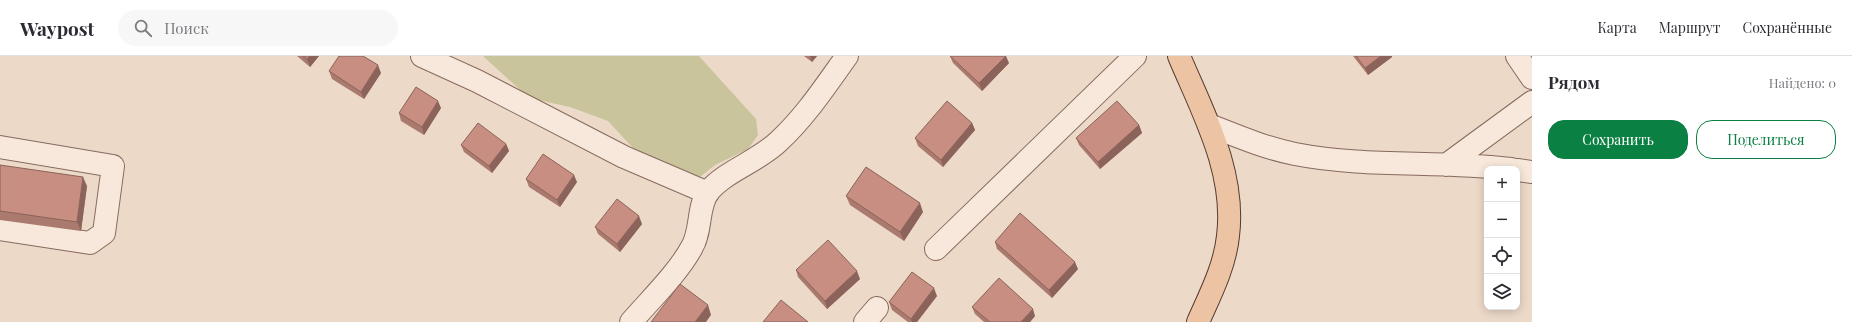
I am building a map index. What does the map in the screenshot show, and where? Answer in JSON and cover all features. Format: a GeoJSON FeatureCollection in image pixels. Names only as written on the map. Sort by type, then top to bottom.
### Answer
{"type":"FeatureCollection","features":[{"type":"Feature","properties":{"kind":"main road"},"geometry":{"type":"LineString","coordinates":[[1179,56],[1209,125],[1222,162],[1228,199],[1228,236],[1217,280],[1198,322]]}},
{"type":"Feature","properties":{"kind":"street"},"geometry":{"type":"LineString","coordinates":[[422,56],[477,81],[624,157],[708,193]]}},
{"type":"Feature","properties":{"kind":"street"},"geometry":{"type":"LineString","coordinates":[[631,322],[692,247],[698,231],[702,204],[708,193],[717,183],[764,154],[780,141],[811,106],[847,56]]}},
{"type":"Feature","properties":{"kind":"street"},"geometry":{"type":"LineString","coordinates":[[936,249],[1135,56]]}},
{"type":"Feature","properties":{"kind":"street"},"geometry":{"type":"LineString","coordinates":[[1517,56],[1532,78]]}},
{"type":"Feature","properties":{"kind":"street"},"geometry":{"type":"LineString","coordinates":[[1446,165],[1532,102]]}},
{"type":"Feature","properties":{"kind":"street"},"geometry":{"type":"LineString","coordinates":[[1209,125],[1259,145],[1296,154],[1344,160],[1484,167]]}},
{"type":"Feature","properties":{"kind":"street"},"geometry":{"type":"LineString","coordinates":[[0,147],[113,166],[104,233],[90,243],[0,229]]}},
{"type":"Feature","properties":{"kind":"street"},"geometry":{"type":"LineString","coordinates":[[1520,170],[1532,172]]}},
{"type":"Feature","properties":{"kind":"shaded area"},"geometry":{"type":"Polygon","coordinates":[[[483,56],[699,56],[756,119],[758,135],[748,149],[715,165],[691,184],[665,173],[632,147],[608,121],[570,107],[529,98],[483,56]]]}},
{"type":"Feature","properties":{"kind":"building"},"geometry":{"type":"Polygon","coordinates":[[[303,56],[310,56],[307,59],[303,56]]]}},
{"type":"Feature","properties":{"kind":"building"},"geometry":{"type":"Polygon","coordinates":[[[339,56],[363,56],[378,65],[361,92],[329,71],[339,56]]]}},
{"type":"Feature","properties":{"kind":"building"},"geometry":{"type":"Polygon","coordinates":[[[950,56],[1006,56],[979,83],[950,56]]]}},
{"type":"Feature","properties":{"kind":"building"},"geometry":{"type":"Polygon","coordinates":[[[1356,56],[1381,56],[1365,68],[1356,56]]]}},
{"type":"Feature","properties":{"kind":"building"},"geometry":{"type":"Polygon","coordinates":[[[416,87],[438,101],[422,127],[399,113],[416,87]]]}},
{"type":"Feature","properties":{"kind":"building"},"geometry":{"type":"Polygon","coordinates":[[[947,101],[972,123],[941,160],[915,138],[947,101]]]}},
{"type":"Feature","properties":{"kind":"building"},"geometry":{"type":"Polygon","coordinates":[[[1117,101],[1139,125],[1098,162],[1076,138],[1117,101]]]}},
{"type":"Feature","properties":{"kind":"building"},"geometry":{"type":"Polygon","coordinates":[[[478,123],[506,144],[489,166],[461,145],[478,123]]]}},
{"type":"Feature","properties":{"kind":"building"},"geometry":{"type":"Polygon","coordinates":[[[543,154],[574,175],[557,200],[526,179],[543,154]]]}},
{"type":"Feature","properties":{"kind":"building"},"geometry":{"type":"Polygon","coordinates":[[[0,165],[83,177],[77,222],[0,211],[0,165]]]}},
{"type":"Feature","properties":{"kind":"building"},"geometry":{"type":"Polygon","coordinates":[[[866,167],[920,203],[900,232],[846,196],[866,167]]]}},
{"type":"Feature","properties":{"kind":"building"},"geometry":{"type":"Polygon","coordinates":[[[617,199],[639,216],[617,244],[595,227],[617,199]]]}},
{"type":"Feature","properties":{"kind":"building"},"geometry":{"type":"Polygon","coordinates":[[[1020,213],[1075,262],[1049,290],[995,242],[1020,213]]]}},
{"type":"Feature","properties":{"kind":"building"},"geometry":{"type":"Polygon","coordinates":[[[828,240],[857,271],[825,301],[796,270],[828,240]]]}},
{"type":"Feature","properties":{"kind":"building"},"geometry":{"type":"Polygon","coordinates":[[[912,272],[934,288],[911,319],[889,302],[912,272]]]}},
{"type":"Feature","properties":{"kind":"building"},"geometry":{"type":"Polygon","coordinates":[[[999,278],[1033,309],[1021,322],[990,322],[972,307],[999,278]]]}},
{"type":"Feature","properties":{"kind":"building"},"geometry":{"type":"Polygon","coordinates":[[[680,284],[708,305],[695,322],[651,322],[680,284]]]}},
{"type":"Feature","properties":{"kind":"building"},"geometry":{"type":"Polygon","coordinates":[[[781,300],[808,322],[763,322],[781,300]]]}}]}
